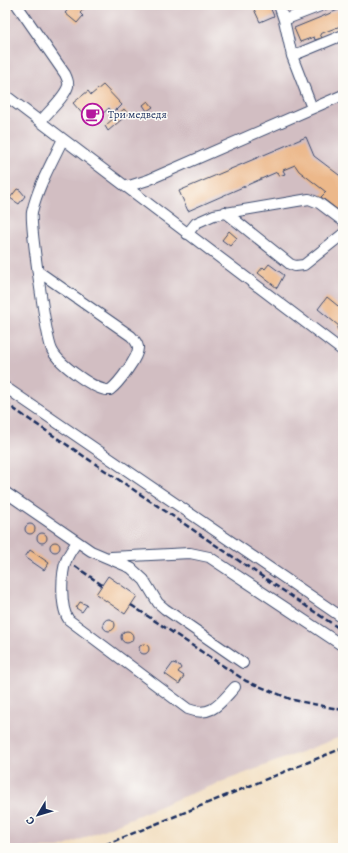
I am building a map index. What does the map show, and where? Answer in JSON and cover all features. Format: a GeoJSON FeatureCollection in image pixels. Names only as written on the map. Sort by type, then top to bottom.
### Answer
{"type":"FeatureCollection","features":[{"type":"Feature","properties":{"kind":"street"},"geometry":{"type":"LineString","coordinates":[[17,5],[65,74],[68,81],[68,87],[64,94],[40,122]]}},
{"type":"Feature","properties":{"kind":"street"},"geometry":{"type":"LineString","coordinates":[[279,5],[292,56],[312,108]]}},
{"type":"Feature","properties":{"kind":"street"},"geometry":{"type":"LineString","coordinates":[[284,20],[323,5]]}},
{"type":"Feature","properties":{"kind":"street"},"geometry":{"type":"LineString","coordinates":[[292,56],[343,35]]}},
{"type":"Feature","properties":{"kind":"street"},"geometry":{"type":"LineString","coordinates":[[126,187],[148,180],[343,94]]}},
{"type":"Feature","properties":{"kind":"street"},"geometry":{"type":"LineString","coordinates":[[5,96],[343,352]]}},
{"type":"Feature","properties":{"kind":"street"},"geometry":{"type":"LineString","coordinates":[[39,272],[131,336],[137,344],[138,348],[135,357],[118,382],[110,390],[100,389],[62,363],[55,356],[50,343],[39,272],[32,213],[43,180],[63,139]]}},
{"type":"Feature","properties":{"kind":"street"},"geometry":{"type":"LineString","coordinates":[[187,234],[200,221],[225,212],[309,199],[319,203],[343,221]]}},
{"type":"Feature","properties":{"kind":"street"},"geometry":{"type":"LineString","coordinates":[[225,212],[290,264],[295,266],[304,265],[343,234]]}},
{"type":"Feature","properties":{"kind":"street"},"geometry":{"type":"LineString","coordinates":[[5,387],[343,618]]}},
{"type":"Feature","properties":{"kind":"street"},"geometry":{"type":"LineString","coordinates":[[5,492],[91,552],[131,568],[144,580],[158,603],[243,664]]}},
{"type":"Feature","properties":{"kind":"street"},"geometry":{"type":"LineString","coordinates":[[77,542],[67,558],[64,569],[63,606],[64,612],[69,620],[188,710],[200,713],[210,711],[235,687]]}},
{"type":"Feature","properties":{"kind":"street"},"geometry":{"type":"LineString","coordinates":[[107,558],[190,553],[209,557],[343,646]]}},
{"type":"Feature","properties":{"kind":"shaded area"},"geometry":{"type":"Polygon","coordinates":[[[16,5],[343,5],[343,736],[177,799],[60,848],[5,848],[5,20],[16,5]]]}},
{"type":"Feature","properties":{"kind":"building"},"geometry":{"type":"Polygon","coordinates":[[[72,5],[87,5],[80,13],[83,16],[77,23],[65,13],[72,5]]]}},
{"type":"Feature","properties":{"kind":"building"},"geometry":{"type":"Polygon","coordinates":[[[252,5],[269,5],[274,16],[260,22],[252,5]]]}},
{"type":"Feature","properties":{"kind":"building"},"geometry":{"type":"Polygon","coordinates":[[[343,8],[343,25],[320,34],[322,38],[315,40],[314,37],[300,42],[294,28],[343,8]]]}},
{"type":"Feature","properties":{"kind":"building","name":"Три медведя"},"geometry":{"type":"Polygon","coordinates":[[[103,85],[122,105],[117,110],[116,109],[112,112],[109,108],[91,124],[73,103],[88,91],[91,95],[103,85]]]}},
{"type":"Feature","properties":{"kind":"building"},"geometry":{"type":"Polygon","coordinates":[[[148,101],[153,107],[147,111],[143,105],[148,101]]]}},
{"type":"Feature","properties":{"kind":"building"},"geometry":{"type":"Polygon","coordinates":[[[124,109],[128,114],[108,131],[105,126],[124,109]]]}},
{"type":"Feature","properties":{"kind":"building"},"geometry":{"type":"Polygon","coordinates":[[[306,137],[314,156],[343,178],[343,214],[321,197],[326,192],[299,171],[295,165],[283,170],[285,174],[279,176],[277,172],[188,211],[179,191],[306,137]]]}},
{"type":"Feature","properties":{"kind":"building"},"geometry":{"type":"Polygon","coordinates":[[[17,189],[20,190],[25,196],[19,204],[10,198],[17,189]]]}},
{"type":"Feature","properties":{"kind":"building"},"geometry":{"type":"Polygon","coordinates":[[[229,231],[237,238],[230,246],[222,240],[229,231]]]}},
{"type":"Feature","properties":{"kind":"building"},"geometry":{"type":"Polygon","coordinates":[[[269,264],[284,275],[277,288],[258,273],[263,267],[265,269],[269,264]]]}},
{"type":"Feature","properties":{"kind":"building"},"geometry":{"type":"Polygon","coordinates":[[[327,297],[343,310],[343,333],[337,329],[339,326],[318,309],[327,297]]]}},
{"type":"Feature","properties":{"kind":"building"},"geometry":{"type":"Polygon","coordinates":[[[28,524],[32,524],[35,529],[32,534],[28,534],[25,531],[25,527],[28,524]]]}},
{"type":"Feature","properties":{"kind":"building"},"geometry":{"type":"Polygon","coordinates":[[[40,533],[44,533],[47,538],[44,543],[40,543],[37,540],[37,536],[40,533]]]}},
{"type":"Feature","properties":{"kind":"building"},"geometry":{"type":"Polygon","coordinates":[[[53,542],[57,542],[60,547],[57,552],[53,552],[50,549],[50,545],[53,542]]]}},
{"type":"Feature","properties":{"kind":"building"},"geometry":{"type":"Polygon","coordinates":[[[30,550],[49,563],[44,570],[25,557],[30,550]]]}},
{"type":"Feature","properties":{"kind":"building"},"geometry":{"type":"Polygon","coordinates":[[[108,576],[137,596],[125,614],[96,594],[108,576]]]}},
{"type":"Feature","properties":{"kind":"building"},"geometry":{"type":"Polygon","coordinates":[[[80,602],[87,605],[82,612],[76,608],[80,602]]]}},
{"type":"Feature","properties":{"kind":"building"},"geometry":{"type":"Polygon","coordinates":[[[107,619],[111,619],[115,625],[111,631],[107,631],[103,627],[103,623],[107,619]]]}},
{"type":"Feature","properties":{"kind":"building"},"geometry":{"type":"Polygon","coordinates":[[[125,631],[129,631],[133,637],[129,643],[125,643],[121,639],[121,635],[125,631]]]}},
{"type":"Feature","properties":{"kind":"building"},"geometry":{"type":"Polygon","coordinates":[[[142,644],[146,644],[149,649],[146,654],[142,654],[139,651],[139,647],[142,644]]]}},
{"type":"Feature","properties":{"kind":"building"},"geometry":{"type":"Polygon","coordinates":[[[173,663],[179,665],[181,668],[178,672],[184,676],[179,684],[165,674],[173,663]]]}},
{"type":"Feature","properties":{"kind":"railway"},"geometry":{"type":"LineString","coordinates":[[5,403],[343,631]]}},
{"type":"Feature","properties":{"kind":"railway"},"geometry":{"type":"LineString","coordinates":[[75,566],[102,585]]}},
{"type":"Feature","properties":{"kind":"railway"},"geometry":{"type":"LineString","coordinates":[[131,605],[246,681],[293,700],[343,710]]}},
{"type":"Feature","properties":{"kind":"railway"},"geometry":{"type":"LineString","coordinates":[[97,848],[343,748]]}},
{"type":"Feature","properties":{"kind":"place","name":"Три медведя"},"geometry":{"type":"Point","coordinates":[92,114]}}]}
